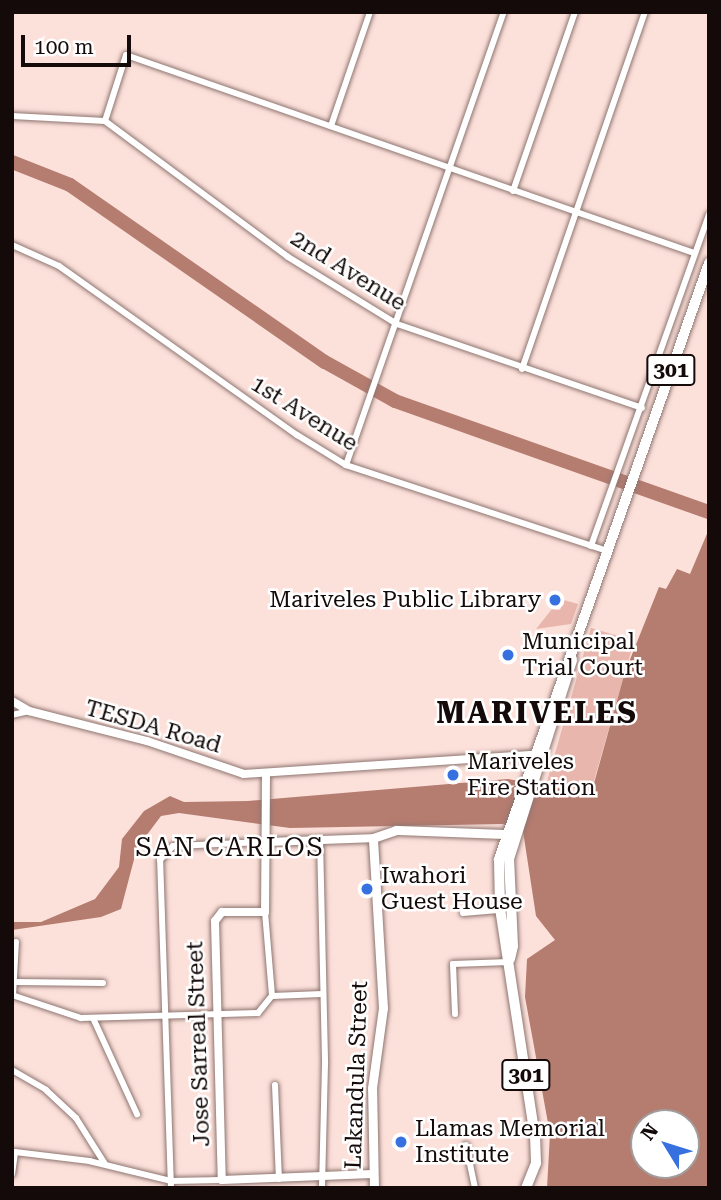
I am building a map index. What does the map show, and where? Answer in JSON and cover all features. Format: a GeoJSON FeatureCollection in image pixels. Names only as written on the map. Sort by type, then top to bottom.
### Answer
{"type":"FeatureCollection","features":[{"type":"Feature","properties":{"kind":"main road","name":"301"},"geometry":{"type":"LineString","coordinates":[[532,775],[533,755],[630,490],[709,262]]}},
{"type":"Feature","properties":{"kind":"main road","name":"301"},"geometry":{"type":"LineString","coordinates":[[526,1188],[536,1163],[535,1137],[501,910],[499,859],[568,682],[575,641]]}},
{"type":"Feature","properties":{"kind":"main road"},"geometry":{"type":"LineString","coordinates":[[373,838],[396,830],[511,831]]}},
{"type":"Feature","properties":{"kind":"main road","name":"301"},"geometry":{"type":"LineString","coordinates":[[509,961],[513,946],[507,877],[511,831]]}},
{"type":"Feature","properties":{"kind":"main road","name":"Lakandula Street"},"geometry":{"type":"LineString","coordinates":[[373,838],[383,1008],[372,1088],[374,1188]]}},
{"type":"Feature","properties":{"kind":"street"},"geometry":{"type":"LineString","coordinates":[[331,125],[370,12]]}},
{"type":"Feature","properties":{"kind":"street"},"geometry":{"type":"LineString","coordinates":[[346,465],[504,12]]}},
{"type":"Feature","properties":{"kind":"street"},"geometry":{"type":"LineString","coordinates":[[513,191],[575,12]]}},
{"type":"Feature","properties":{"kind":"street"},"geometry":{"type":"LineString","coordinates":[[522,369],[573,211],[645,12]]}},
{"type":"Feature","properties":{"kind":"street"},"geometry":{"type":"LineString","coordinates":[[12,117],[105,121],[126,55],[694,253]]}},
{"type":"Feature","properties":{"kind":"street","name":"2nd Avenue"},"geometry":{"type":"LineString","coordinates":[[105,121],[288,257],[397,324],[642,408]]}},
{"type":"Feature","properties":{"kind":"street"},"geometry":{"type":"LineString","coordinates":[[591,546],[642,408],[694,253],[707,228],[709,214]]}},
{"type":"Feature","properties":{"kind":"street","name":"1st Avenue"},"geometry":{"type":"LineString","coordinates":[[12,245],[58,266],[297,435],[346,465],[607,551]]}},
{"type":"Feature","properties":{"kind":"street","name":"TESDA Road"},"geometry":{"type":"LineString","coordinates":[[12,701],[29,711],[147,741],[244,774],[266,775],[533,755]]}},
{"type":"Feature","properties":{"kind":"street"},"geometry":{"type":"LineString","coordinates":[[12,715],[29,711]]}},
{"type":"Feature","properties":{"kind":"street"},"geometry":{"type":"LineString","coordinates":[[16,942],[13,995],[54,1011],[93,1017],[258,1013],[272,996],[265,912],[266,775]]}},
{"type":"Feature","properties":{"kind":"street"},"geometry":{"type":"LineString","coordinates":[[320,838],[325,1063],[322,1188]]}},
{"type":"Feature","properties":{"kind":"street"},"geometry":{"type":"LineString","coordinates":[[171,1185],[159,869],[165,850],[180,845],[373,838]]}},
{"type":"Feature","properties":{"kind":"street"},"geometry":{"type":"LineString","coordinates":[[463,913],[501,910]]}},
{"type":"Feature","properties":{"kind":"street","name":"Jose Sarreal Street"},"geometry":{"type":"LineString","coordinates":[[222,1180],[217,915],[265,912]]}},
{"type":"Feature","properties":{"kind":"street"},"geometry":{"type":"LineString","coordinates":[[455,1014],[453,964],[509,961]]}},
{"type":"Feature","properties":{"kind":"street"},"geometry":{"type":"LineString","coordinates":[[15,982],[103,983]]}},
{"type":"Feature","properties":{"kind":"street"},"geometry":{"type":"LineString","coordinates":[[272,996],[322,994]]}},
{"type":"Feature","properties":{"kind":"street"},"geometry":{"type":"LineString","coordinates":[[93,1017],[137,1114]]}},
{"type":"Feature","properties":{"kind":"street"},"geometry":{"type":"LineString","coordinates":[[12,1070],[46,1090],[76,1118],[105,1164]]}},
{"type":"Feature","properties":{"kind":"street"},"geometry":{"type":"LineString","coordinates":[[275,1085],[279,1179]]}},
{"type":"Feature","properties":{"kind":"street"},"geometry":{"type":"LineString","coordinates":[[466,1145],[475,1188]]}},
{"type":"Feature","properties":{"kind":"street"},"geometry":{"type":"LineString","coordinates":[[12,1174],[15,1152],[105,1164],[171,1185],[222,1180],[372,1174]]}},
{"type":"Feature","properties":{"kind":"shaded area"},"geometry":{"type":"Polygon","coordinates":[[[709,529],[709,1188],[547,1188],[550,1134],[525,997],[527,959],[555,940],[536,916],[523,831],[503,824],[290,828],[179,813],[161,816],[137,848],[121,909],[101,917],[12,930],[12,922],[41,922],[95,899],[119,867],[122,839],[144,811],[170,796],[184,802],[248,801],[508,779],[591,794],[625,672],[659,587],[666,589],[677,569],[690,574],[709,529]]]}},
{"type":"Feature","properties":{"kind":"shaded area"},"geometry":{"type":"Polygon","coordinates":[[[564,600],[578,604],[571,624],[536,629],[552,609],[560,610],[564,600]]]}},
{"type":"Feature","properties":{"kind":"shaded area"},"geometry":{"type":"Polygon","coordinates":[[[591,628],[634,640],[590,793],[547,781],[591,628]]]}},
{"type":"Feature","properties":{"kind":"waterway"},"geometry":{"type":"LineString","coordinates":[[12,162],[70,185],[325,362],[395,401],[709,512]]}},
{"type":"Feature","properties":{"kind":"place","name":"Mariveles Public Library"},"geometry":{"type":"Point","coordinates":[555,600]}},
{"type":"Feature","properties":{"kind":"place","name":"Municipal Trial Court"},"geometry":{"type":"Point","coordinates":[508,655]}},
{"type":"Feature","properties":{"kind":"place","name":"Mariveles Fire Station"},"geometry":{"type":"Point","coordinates":[453,775]}},
{"type":"Feature","properties":{"kind":"place","name":"Iwahori Guest House"},"geometry":{"type":"Point","coordinates":[367,889]}},
{"type":"Feature","properties":{"kind":"place","name":"Llamas Memorial Institute"},"geometry":{"type":"Point","coordinates":[401,1142]}},
{"type":"Feature","properties":{"kind":"district","name":"MARIVELES"},"geometry":{"type":"Point","coordinates":[537,713]}},
{"type":"Feature","properties":{"kind":"district","name":"SAN CARLOS"},"geometry":{"type":"Point","coordinates":[230,848]}}]}
